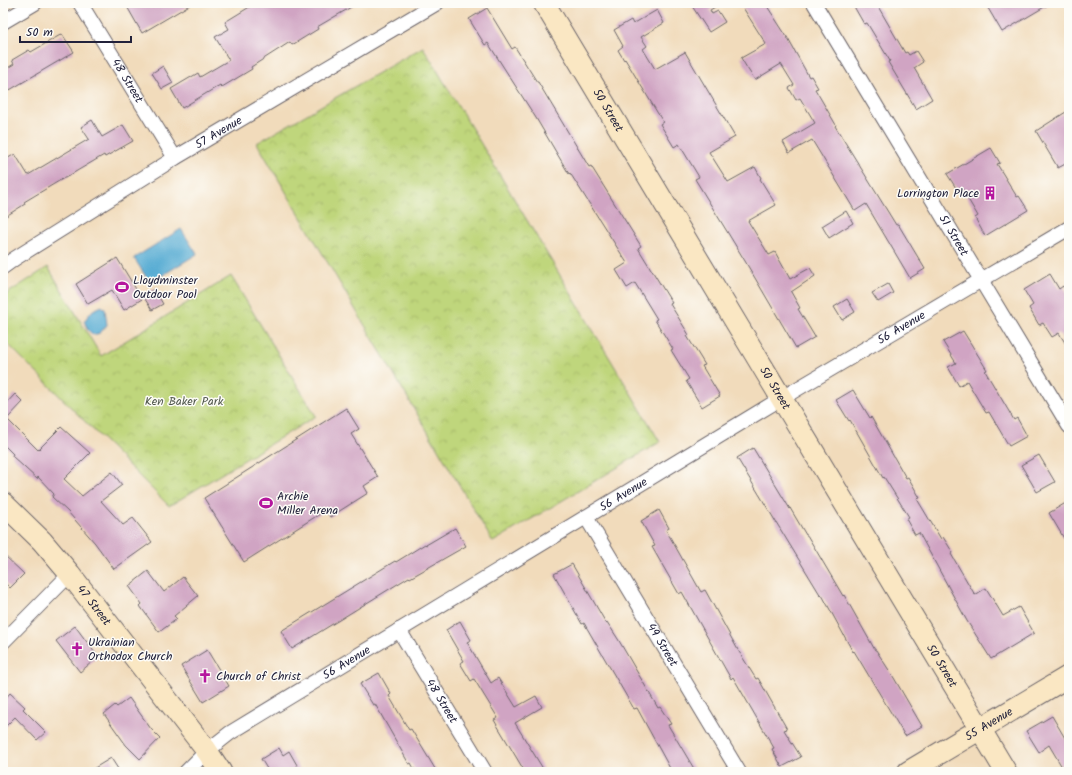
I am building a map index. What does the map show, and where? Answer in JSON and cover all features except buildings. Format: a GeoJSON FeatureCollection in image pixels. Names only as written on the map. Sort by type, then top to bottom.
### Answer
{"type":"FeatureCollection","features":[{"type":"Feature","properties":{"kind":"street"},"geometry":{"type":"LineString","coordinates":[[3,22],[35,3]]}},
{"type":"Feature","properties":{"kind":"street","name":"48 Street"},"geometry":{"type":"LineString","coordinates":[[80,3],[175,158]]}},
{"type":"Feature","properties":{"kind":"street","name":"57 Avenue"},"geometry":{"type":"LineString","coordinates":[[3,267],[14,258],[175,158],[437,3]]}},
{"type":"Feature","properties":{"kind":"street","name":"50 Street"},"geometry":{"type":"LineString","coordinates":[[544,3],[1006,772]]}},
{"type":"Feature","properties":{"kind":"street","name":"51 Street"},"geometry":{"type":"LineString","coordinates":[[814,3],[1069,426]]}},
{"type":"Feature","properties":{"kind":"street","name":"56 Avenue"},"geometry":{"type":"LineString","coordinates":[[186,772],[207,751],[230,733],[782,398],[1069,228]]}},
{"type":"Feature","properties":{"kind":"street","name":"47 Street"},"geometry":{"type":"LineString","coordinates":[[3,503],[42,541],[70,574],[222,772]]}},
{"type":"Feature","properties":{"kind":"street","name":"49 Street"},"geometry":{"type":"LineString","coordinates":[[586,517],[739,772]]}},
{"type":"Feature","properties":{"kind":"street"},"geometry":{"type":"LineString","coordinates":[[3,642],[70,574]]}},
{"type":"Feature","properties":{"kind":"street","name":"48 Street"},"geometry":{"type":"LineString","coordinates":[[399,630],[485,772]]}},
{"type":"Feature","properties":{"kind":"street","name":"55 Avenue"},"geometry":{"type":"LineString","coordinates":[[908,772],[1069,676]]}},
{"type":"Feature","properties":{"kind":"green space"},"geometry":{"type":"Polygon","coordinates":[[[423,47],[660,442],[493,542],[257,143],[423,47]]]}},
{"type":"Feature","properties":{"kind":"green space","name":"Ken Baker Park"},"geometry":{"type":"Polygon","coordinates":[[[48,267],[101,356],[231,276],[316,416],[169,506],[3,339],[3,298],[8,293],[48,267]]]}},
{"type":"Feature","properties":{"kind":"water"},"geometry":{"type":"Polygon","coordinates":[[[181,229],[197,254],[150,283],[134,258],[181,229]]]}},
{"type":"Feature","properties":{"kind":"water"},"geometry":{"type":"Polygon","coordinates":[[[102,306],[105,309],[107,325],[100,333],[93,335],[88,330],[84,321],[93,310],[102,306]]]}},
{"type":"Feature","properties":{"kind":"place","name":"Lorrington Place"},"geometry":{"type":"Point","coordinates":[990,193]}},
{"type":"Feature","properties":{"kind":"place","name":"Lloydminster Outdoor Pool"},"geometry":{"type":"Point","coordinates":[122,287]}},
{"type":"Feature","properties":{"kind":"place","name":"Archie Miller Arena"},"geometry":{"type":"Point","coordinates":[266,503]}},
{"type":"Feature","properties":{"kind":"place","name":"Ukrainian Orthodox Church"},"geometry":{"type":"Point","coordinates":[77,649]}},
{"type":"Feature","properties":{"kind":"place","name":"Church of Christ"},"geometry":{"type":"Point","coordinates":[205,676]}}]}
